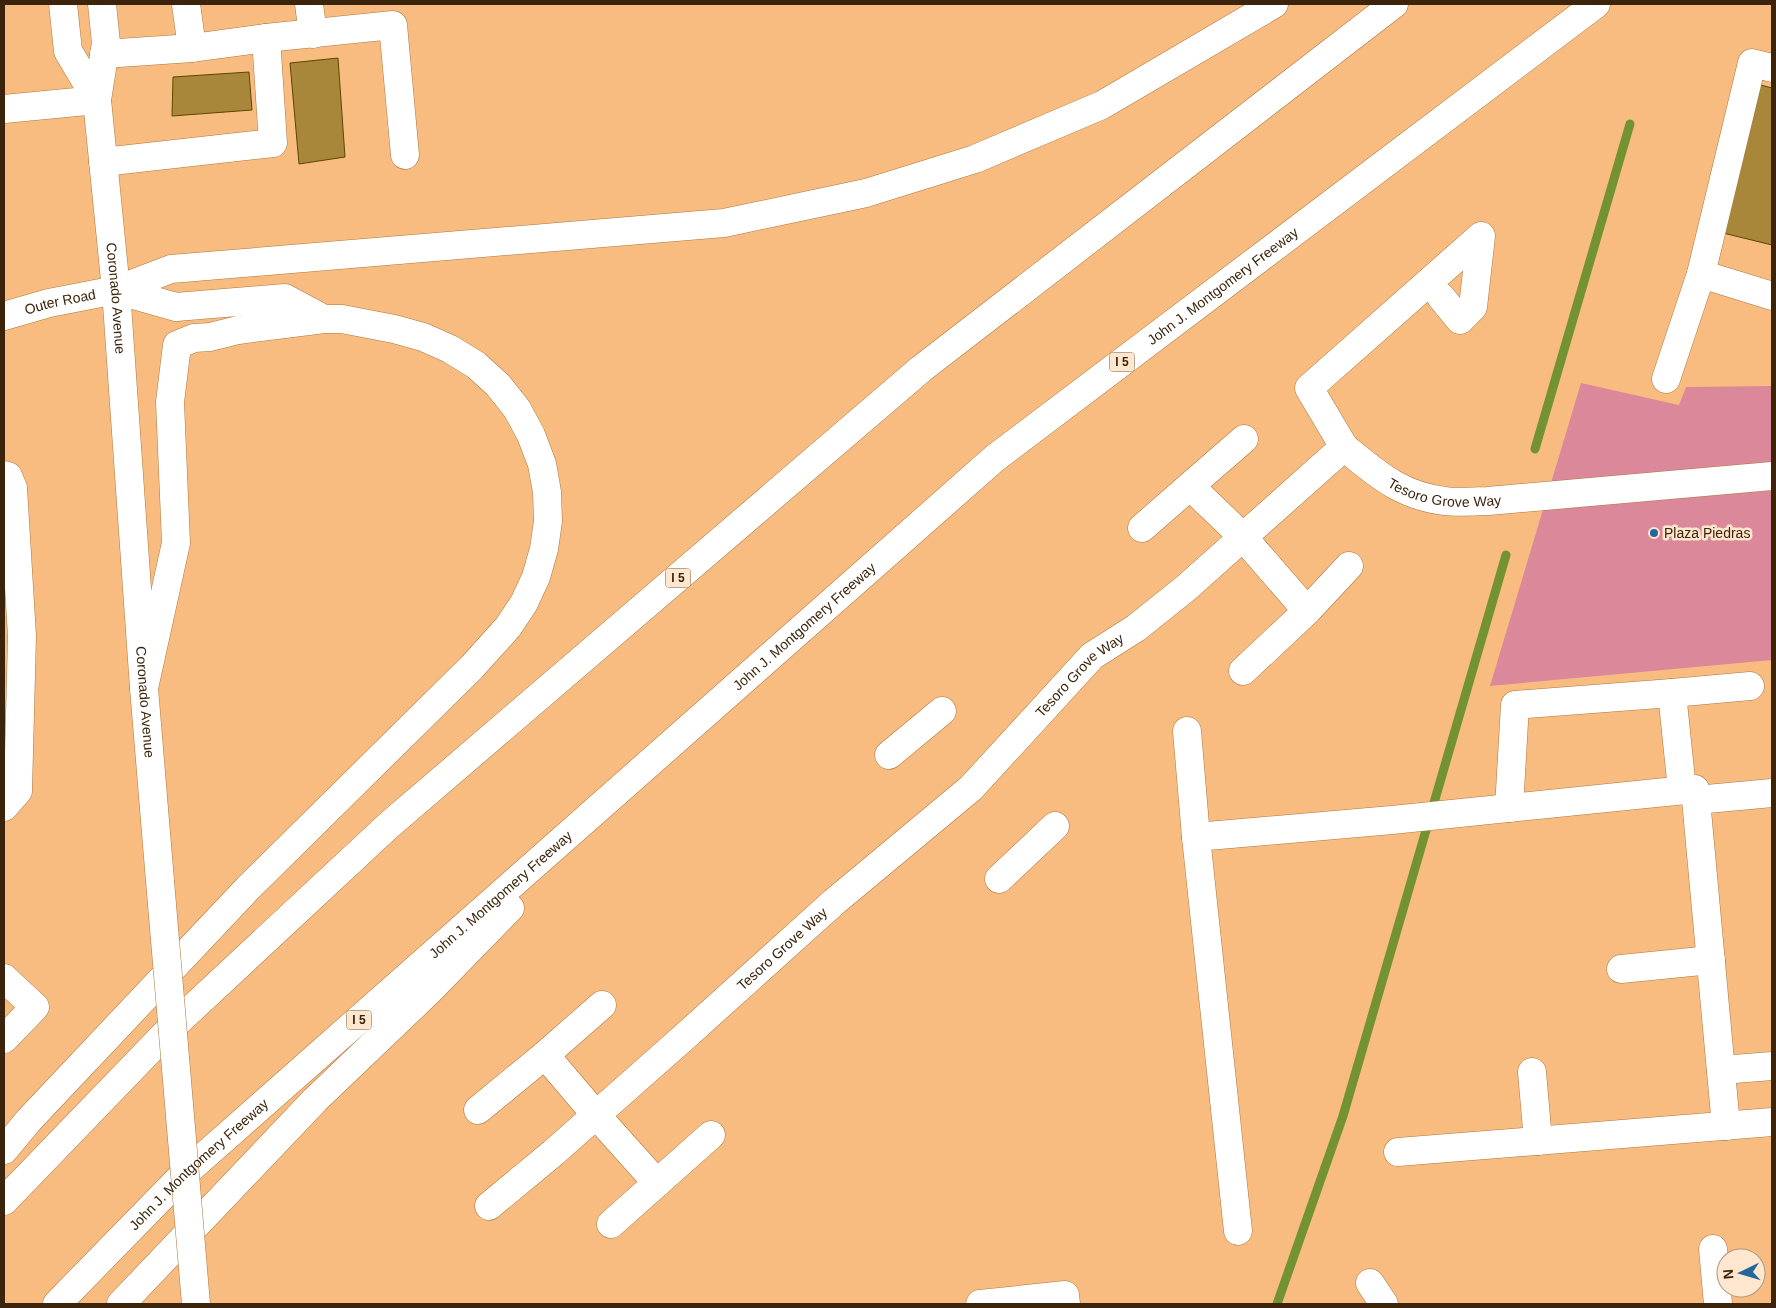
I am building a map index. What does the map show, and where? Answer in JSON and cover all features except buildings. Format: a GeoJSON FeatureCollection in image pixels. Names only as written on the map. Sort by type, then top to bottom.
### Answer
{"type":"FeatureCollection","features":[{"type":"Feature","properties":{"kind":"main road","name":"Coronado Avenue"},"geometry":{"type":"LineString","coordinates":[[63,4],[68,51],[97,100]]}},
{"type":"Feature","properties":{"kind":"main road","name":"Coronado Avenue"},"geometry":{"type":"LineString","coordinates":[[102,4],[106,43],[97,100],[116,290],[144,688],[196,1304]]}},
{"type":"Feature","properties":{"kind":"main road"},"geometry":{"type":"LineString","coordinates":[[186,4],[192,48]]}},
{"type":"Feature","properties":{"kind":"main road"},"geometry":{"type":"LineString","coordinates":[[309,4],[312,34]]}},
{"type":"Feature","properties":{"kind":"main road","name":"Outer Road"},"geometry":{"type":"LineString","coordinates":[[4,316],[49,303],[116,290],[171,269],[724,223],[866,193],[975,159],[1102,105],[1274,4]]}},
{"type":"Feature","properties":{"kind":"main road","name":"I 5"},"geometry":{"type":"LineString","coordinates":[[4,1201],[171,1028],[420,799],[920,369],[1394,4]]}},
{"type":"Feature","properties":{"kind":"main road","name":"John J. Montgomery Freeway"},"geometry":{"type":"LineString","coordinates":[[57,1304],[185,1173],[994,458],[1596,4]]}},
{"type":"Feature","properties":{"kind":"main road"},"geometry":{"type":"LineString","coordinates":[[104,54],[192,48],[266,38],[393,25],[405,155]]}},
{"type":"Feature","properties":{"kind":"main road"},"geometry":{"type":"LineString","coordinates":[[103,162],[273,143],[266,38]]}},
{"type":"Feature","properties":{"kind":"main road"},"geometry":{"type":"LineString","coordinates":[[1666,379],[1701,274],[1752,64],[1772,68]]}},
{"type":"Feature","properties":{"kind":"main road"},"geometry":{"type":"LineString","coordinates":[[4,109],[97,100]]}},
{"type":"Feature","properties":{"kind":"main road"},"geometry":{"type":"LineString","coordinates":[[1344,447],[1309,388],[1481,236],[1473,306],[1460,320],[1440,297]]}},
{"type":"Feature","properties":{"kind":"main road"},"geometry":{"type":"LineString","coordinates":[[1701,274],[1772,296]]}},
{"type":"Feature","properties":{"kind":"main road"},"geometry":{"type":"LineString","coordinates":[[116,290],[176,307],[285,298],[324,319]]}},
{"type":"Feature","properties":{"kind":"main road"},"geometry":{"type":"LineString","coordinates":[[4,1150],[29,1120],[248,888],[472,667],[508,627],[524,603],[536,577],[544,549],[548,520],[547,492],[542,464],[532,435],[517,409],[498,385],[476,365],[450,349],[423,337],[342,320],[324,319],[238,330],[210,337],[194,338],[177,345],[170,402],[176,544],[144,688]]}},
{"type":"Feature","properties":{"kind":"main road"},"geometry":{"type":"LineString","coordinates":[[1142,528],[1244,439]]}},
{"type":"Feature","properties":{"kind":"main road","name":"Tesoro Grove Way"},"geometry":{"type":"LineString","coordinates":[[489,1206],[596,1114],[834,902],[971,788],[1092,656],[1136,628],[1186,588],[1344,447],[1383,479],[1416,496],[1446,502],[1488,501],[1772,476]]}},
{"type":"Feature","properties":{"kind":"main road"},"geometry":{"type":"LineString","coordinates":[[4,475],[8,476],[13,488],[22,636],[18,791],[4,807]]}},
{"type":"Feature","properties":{"kind":"main road"},"geometry":{"type":"LineString","coordinates":[[1190,486],[1243,537],[1307,612]]}},
{"type":"Feature","properties":{"kind":"main road"},"geometry":{"type":"LineString","coordinates":[[1243,670],[1307,612],[1349,566]]}},
{"type":"Feature","properties":{"kind":"main road"},"geometry":{"type":"LineString","coordinates":[[1497,809],[1515,706],[1750,686]]}},
{"type":"Feature","properties":{"kind":"main road"},"geometry":{"type":"LineString","coordinates":[[1672,692],[1689,795],[1711,960],[1726,1126]]}},
{"type":"Feature","properties":{"kind":"main road"},"geometry":{"type":"LineString","coordinates":[[889,755],[942,711]]}},
{"type":"Feature","properties":{"kind":"main road"},"geometry":{"type":"LineString","coordinates":[[1187,731],[1196,837],[1238,1231]]}},
{"type":"Feature","properties":{"kind":"main road"},"geometry":{"type":"LineString","coordinates":[[121,1304],[315,1100],[429,991],[670,745]]}},
{"type":"Feature","properties":{"kind":"main road"},"geometry":{"type":"LineString","coordinates":[[1196,837],[1497,809],[1689,795],[1772,793]]}},
{"type":"Feature","properties":{"kind":"main road"},"geometry":{"type":"LineString","coordinates":[[999,879],[1056,826]]}},
{"type":"Feature","properties":{"kind":"main road"},"geometry":{"type":"LineString","coordinates":[[1622,969],[1711,960]]}},
{"type":"Feature","properties":{"kind":"main road"},"geometry":{"type":"LineString","coordinates":[[4,978],[35,1007],[4,1039]]}},
{"type":"Feature","properties":{"kind":"main road"},"geometry":{"type":"LineString","coordinates":[[478,1110],[602,1005]]}},
{"type":"Feature","properties":{"kind":"main road"},"geometry":{"type":"LineString","coordinates":[[545,1055],[657,1183]]}},
{"type":"Feature","properties":{"kind":"main road"},"geometry":{"type":"LineString","coordinates":[[1721,1070],[1772,1066]]}},
{"type":"Feature","properties":{"kind":"main road"},"geometry":{"type":"LineString","coordinates":[[1532,1072],[1538,1141]]}},
{"type":"Feature","properties":{"kind":"main road"},"geometry":{"type":"LineString","coordinates":[[1398,1152],[1772,1122]]}},
{"type":"Feature","properties":{"kind":"main road"},"geometry":{"type":"LineString","coordinates":[[611,1224],[711,1135]]}},
{"type":"Feature","properties":{"kind":"main road"},"geometry":{"type":"LineString","coordinates":[[1713,1249],[1718,1304]]}},
{"type":"Feature","properties":{"kind":"main road"},"geometry":{"type":"LineString","coordinates":[[980,1304],[1065,1295],[1066,1304]]}},
{"type":"Feature","properties":{"kind":"shaded area","name":"Plaza Piedras"},"geometry":{"type":"Polygon","coordinates":[[[1581,383],[1679,405],[1686,387],[1772,386],[1772,660],[1490,686],[1581,383]]]}},
{"type":"Feature","properties":{"kind":"waterway"},"geometry":{"type":"LineString","coordinates":[[1535,449],[1630,124]]}},
{"type":"Feature","properties":{"kind":"waterway"},"geometry":{"type":"LineString","coordinates":[[1277,1304],[1343,1116],[1506,555]]}},
{"type":"Feature","properties":{"kind":"place","name":"Plaza Piedras"},"geometry":{"type":"Point","coordinates":[1654,533]}}]}
